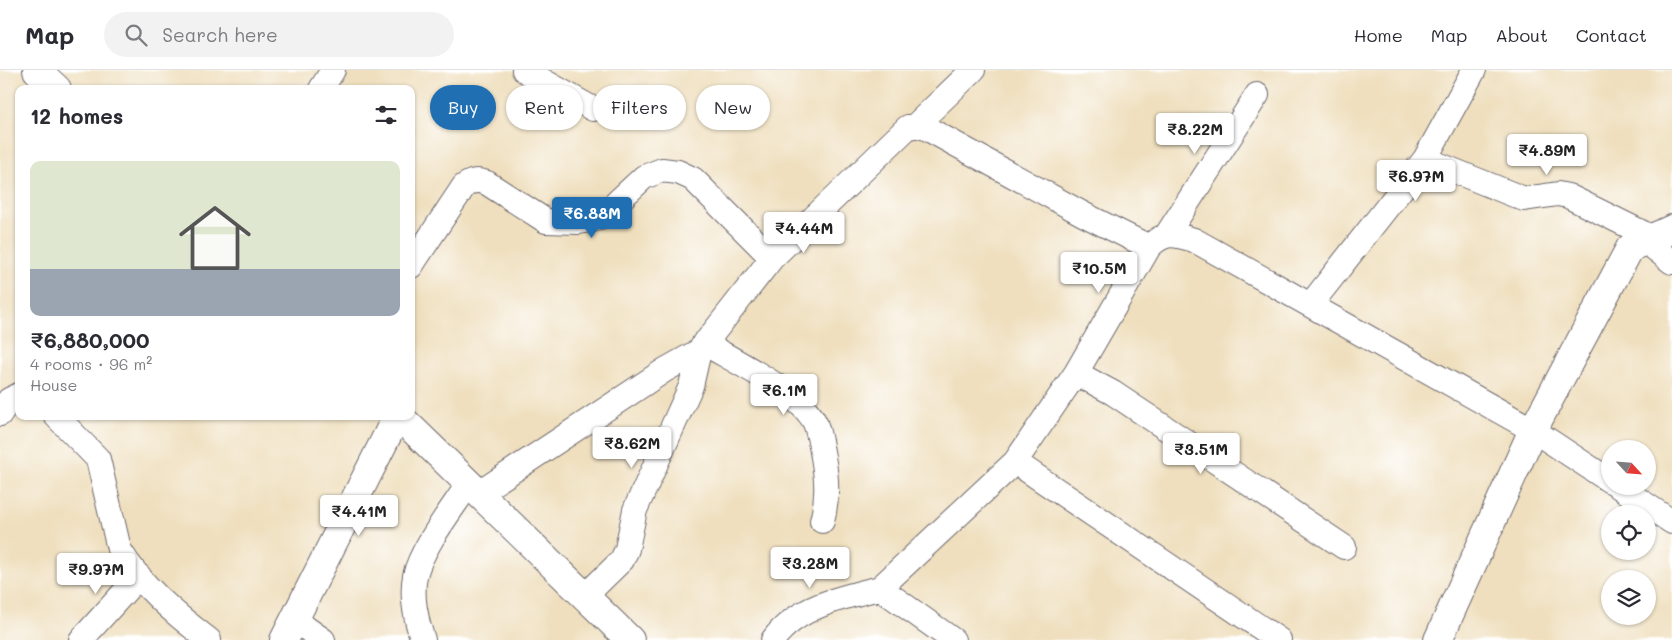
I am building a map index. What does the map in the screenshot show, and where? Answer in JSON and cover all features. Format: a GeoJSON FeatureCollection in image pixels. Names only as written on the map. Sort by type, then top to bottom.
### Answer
{"type":"FeatureCollection","features":[{"type":"Feature","properties":{"kind":"street"},"geometry":{"type":"LineString","coordinates":[[324,85],[333,70]]}},
{"type":"Feature","properties":{"kind":"street"},"geometry":{"type":"LineString","coordinates":[[524,70],[593,109]]}},
{"type":"Feature","properties":{"kind":"street"},"geometry":{"type":"LineString","coordinates":[[423,640],[414,605],[415,576],[428,546],[474,488],[701,347],[772,258],[908,127],[916,125],[973,70]]}},
{"type":"Feature","properties":{"kind":"street"},"geometry":{"type":"LineString","coordinates":[[1311,304],[1425,159],[1474,70]]}},
{"type":"Feature","properties":{"kind":"street"},"geometry":{"type":"LineString","coordinates":[[772,640],[779,631],[807,610],[880,588],[1015,462],[1076,373],[1157,241],[1257,95]]}},
{"type":"Feature","properties":{"kind":"street"},"geometry":{"type":"LineString","coordinates":[[916,125],[926,128],[1083,214],[1157,241],[1175,234],[1194,240],[1533,430],[1601,475]]}},
{"type":"Feature","properties":{"kind":"street"},"geometry":{"type":"LineString","coordinates":[[1425,159],[1524,198],[1558,194],[1568,196],[1656,235],[1672,262]]}},
{"type":"Feature","properties":{"kind":"street"},"geometry":{"type":"LineString","coordinates":[[415,260],[464,186],[471,181],[479,180],[487,183],[546,220],[579,222],[600,218],[644,177],[662,170],[678,172],[693,179],[772,258]]}},
{"type":"Feature","properties":{"kind":"street"},"geometry":{"type":"LineString","coordinates":[[1438,640],[1533,430],[1630,248],[1656,235]]}},
{"type":"Feature","properties":{"kind":"street"},"geometry":{"type":"LineString","coordinates":[[701,347],[787,393],[806,409],[815,424],[827,479],[827,503],[822,521]]}},
{"type":"Feature","properties":{"kind":"street"},"geometry":{"type":"LineString","coordinates":[[584,596],[622,560],[627,549],[635,510],[691,386],[701,347]]}},
{"type":"Feature","properties":{"kind":"street"},"geometry":{"type":"LineString","coordinates":[[1076,373],[1113,393],[1344,547]]}},
{"type":"Feature","properties":{"kind":"street"},"geometry":{"type":"LineString","coordinates":[[0,384],[15,392]]}},
{"type":"Feature","properties":{"kind":"street"},"geometry":{"type":"LineString","coordinates":[[0,414],[9,400],[15,396]]}},
{"type":"Feature","properties":{"kind":"street"},"geometry":{"type":"LineString","coordinates":[[60,420],[98,460],[119,549],[139,576],[185,622],[209,640]]}},
{"type":"Feature","properties":{"kind":"street"},"geometry":{"type":"LineString","coordinates":[[323,640],[288,630],[396,420]]}},
{"type":"Feature","properties":{"kind":"street"},"geometry":{"type":"LineString","coordinates":[[402,420],[630,640]]}},
{"type":"Feature","properties":{"kind":"street"},"geometry":{"type":"LineString","coordinates":[[1015,462],[1279,640]]}},
{"type":"Feature","properties":{"kind":"street"},"geometry":{"type":"LineString","coordinates":[[1632,495],[1672,522]]}},
{"type":"Feature","properties":{"kind":"street"},"geometry":{"type":"LineString","coordinates":[[81,640],[139,576]]}},
{"type":"Feature","properties":{"kind":"street"},"geometry":{"type":"LineString","coordinates":[[880,588],[953,640]]}}]}
